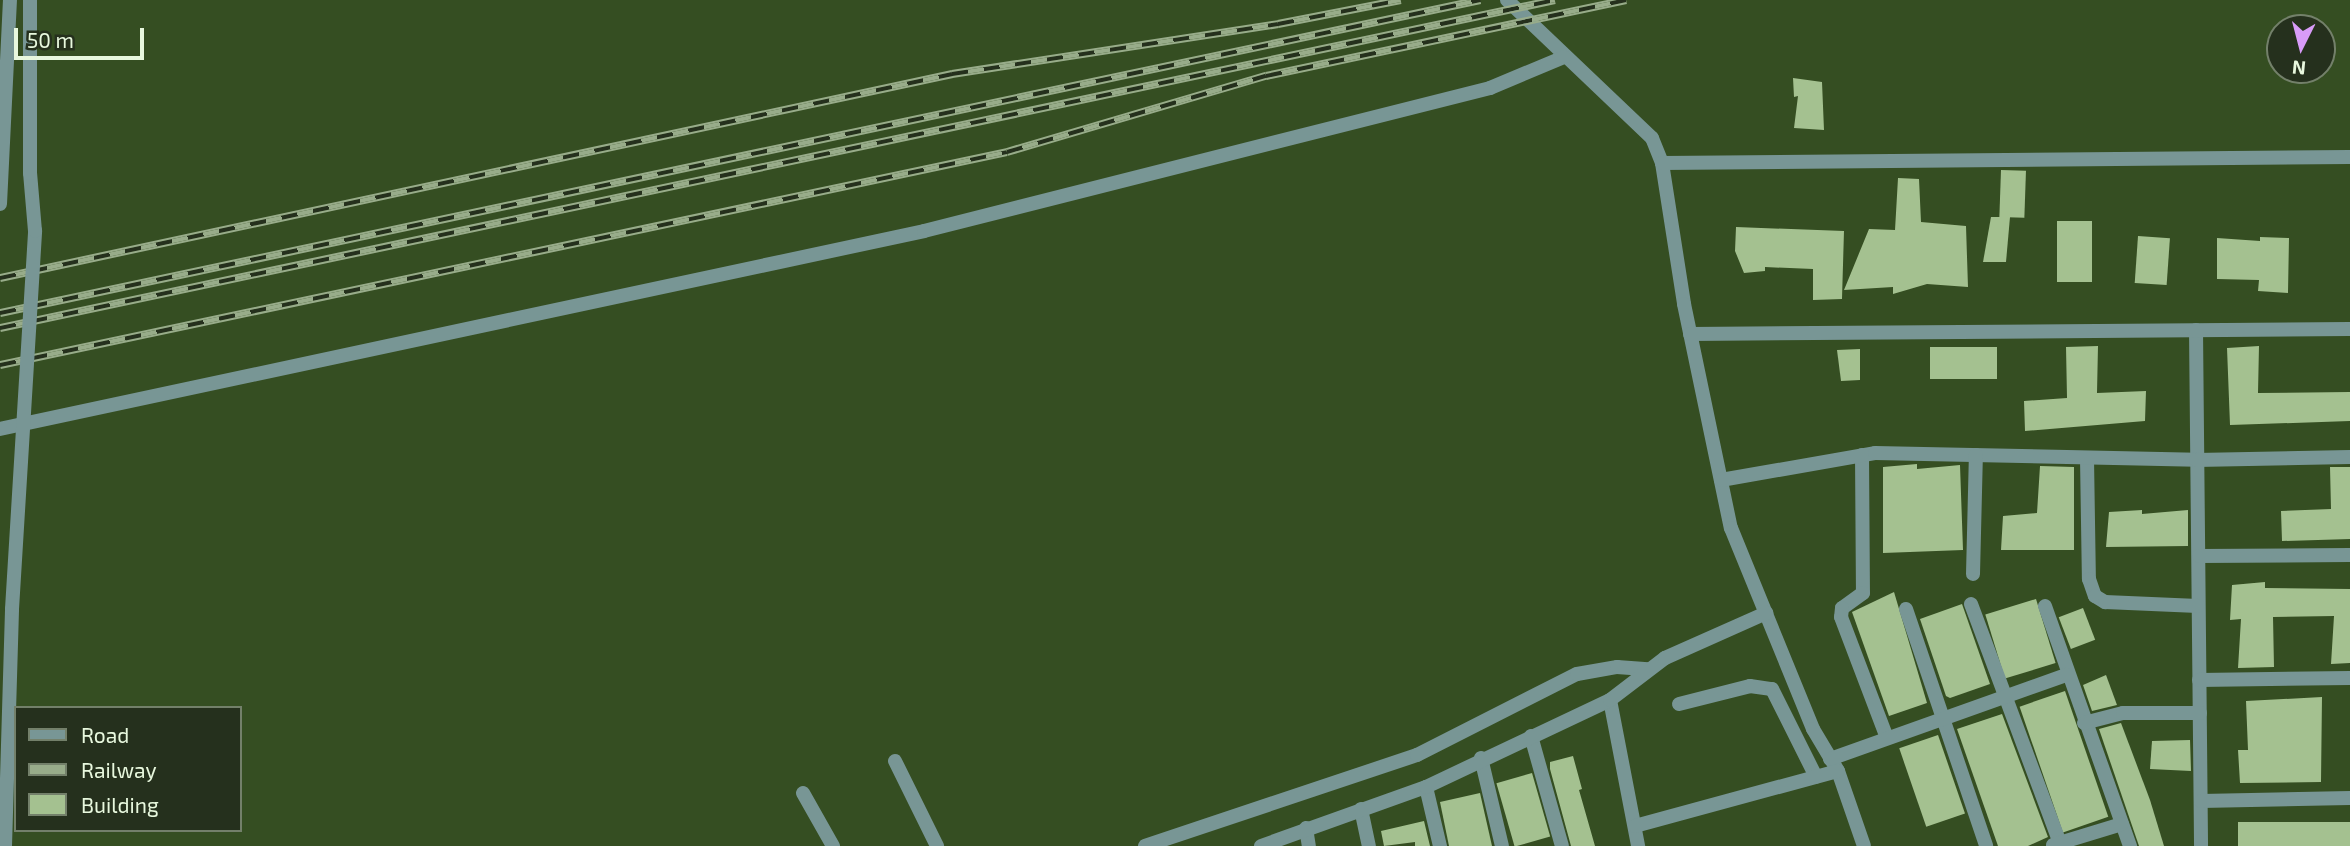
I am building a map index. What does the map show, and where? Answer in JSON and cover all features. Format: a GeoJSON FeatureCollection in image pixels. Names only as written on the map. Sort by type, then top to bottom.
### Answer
{"type":"FeatureCollection","features":[{"type":"Feature","properties":{"kind":"street"},"geometry":{"type":"LineString","coordinates":[[0,204],[10,0]]}},
{"type":"Feature","properties":{"kind":"street"},"geometry":{"type":"LineString","coordinates":[[5,846],[12,609],[35,231],[30,173],[30,0]]}},
{"type":"Feature","properties":{"kind":"street"},"geometry":{"type":"LineString","coordinates":[[1507,0],[1652,138],[1662,163],[1690,334],[1731,528],[1834,765],[1864,846]]}},
{"type":"Feature","properties":{"kind":"street"},"geometry":{"type":"LineString","coordinates":[[0,429],[924,231],[1490,88],[1564,57]]}},
{"type":"Feature","properties":{"kind":"street"},"geometry":{"type":"LineString","coordinates":[[1662,163],[2350,157]]}},
{"type":"Feature","properties":{"kind":"street"},"geometry":{"type":"LineString","coordinates":[[1690,334],[2350,329]]}},
{"type":"Feature","properties":{"kind":"street"},"geometry":{"type":"LineString","coordinates":[[2196,330],[2201,846]]}},
{"type":"Feature","properties":{"kind":"street"},"geometry":{"type":"LineString","coordinates":[[1721,480],[1861,455],[2196,460],[2350,457]]}},
{"type":"Feature","properties":{"kind":"street"},"geometry":{"type":"LineString","coordinates":[[1861,455],[1863,593],[1842,608],[1841,617],[1887,738]]}},
{"type":"Feature","properties":{"kind":"street"},"geometry":{"type":"LineString","coordinates":[[1973,573],[1976,455]]}},
{"type":"Feature","properties":{"kind":"street"},"geometry":{"type":"LineString","coordinates":[[2087,458],[2089,579],[2095,596],[2105,602],[2198,606]]}},
{"type":"Feature","properties":{"kind":"street"},"geometry":{"type":"LineString","coordinates":[[2199,556],[2350,555]]}},
{"type":"Feature","properties":{"kind":"street"},"geometry":{"type":"LineString","coordinates":[[1970,604],[2007,695],[2055,845],[2122,824]]}},
{"type":"Feature","properties":{"kind":"street"},"geometry":{"type":"LineString","coordinates":[[2045,606],[2066,675],[2130,846]]}},
{"type":"Feature","properties":{"kind":"street"},"geometry":{"type":"LineString","coordinates":[[1906,609],[1986,846]]}},
{"type":"Feature","properties":{"kind":"street"},"geometry":{"type":"LineString","coordinates":[[1261,846],[1426,787],[1481,758],[1610,700],[1648,669],[1766,613]]}},
{"type":"Feature","properties":{"kind":"street"},"geometry":{"type":"LineString","coordinates":[[1145,846],[1417,755],[1577,674],[1617,667],[1648,669]]}},
{"type":"Feature","properties":{"kind":"street"},"geometry":{"type":"LineString","coordinates":[[1635,826],[1816,777],[1887,738],[2066,675]]}},
{"type":"Feature","properties":{"kind":"street"},"geometry":{"type":"LineString","coordinates":[[2199,680],[2350,678]]}},
{"type":"Feature","properties":{"kind":"street"},"geometry":{"type":"LineString","coordinates":[[1679,705],[1751,686],[1772,689],[1816,777]]}},
{"type":"Feature","properties":{"kind":"street"},"geometry":{"type":"LineString","coordinates":[[1610,700],[1638,846]]}},
{"type":"Feature","properties":{"kind":"street"},"geometry":{"type":"LineString","coordinates":[[2084,723],[2123,713],[2200,713]]}},
{"type":"Feature","properties":{"kind":"street"},"geometry":{"type":"LineString","coordinates":[[1531,736],[1562,846]]}},
{"type":"Feature","properties":{"kind":"street"},"geometry":{"type":"LineString","coordinates":[[1481,758],[1502,846]]}},
{"type":"Feature","properties":{"kind":"street"},"geometry":{"type":"LineString","coordinates":[[894,761],[937,846]]}},
{"type":"Feature","properties":{"kind":"street"},"geometry":{"type":"LineString","coordinates":[[1426,787],[1440,846]]}},
{"type":"Feature","properties":{"kind":"street"},"geometry":{"type":"LineString","coordinates":[[803,793],[833,846]]}},
{"type":"Feature","properties":{"kind":"street"},"geometry":{"type":"LineString","coordinates":[[2201,801],[2350,798]]}},
{"type":"Feature","properties":{"kind":"street"},"geometry":{"type":"LineString","coordinates":[[1361,810],[1369,846]]}},
{"type":"Feature","properties":{"kind":"street"},"geometry":{"type":"LineString","coordinates":[[1306,828],[1310,846]]}},
{"type":"Feature","properties":{"kind":"building"},"geometry":{"type":"Polygon","coordinates":[[[1793,78],[1822,82],[1824,130],[1794,128],[1798,96],[1794,97],[1793,78]]]}},
{"type":"Feature","properties":{"kind":"building"},"geometry":{"type":"Polygon","coordinates":[[[2001,170],[2026,171],[2024,218],[1999,217],[2001,170]]]}},
{"type":"Feature","properties":{"kind":"building"},"geometry":{"type":"Polygon","coordinates":[[[1898,178],[1919,179],[1921,222],[1966,226],[1968,287],[1927,284],[1893,294],[1893,287],[1844,290],[1869,229],[1895,230],[1898,178]]]}},
{"type":"Feature","properties":{"kind":"building"},"geometry":{"type":"Polygon","coordinates":[[[1991,217],[2010,217],[2006,262],[1983,262],[1991,217]]]}},
{"type":"Feature","properties":{"kind":"building"},"geometry":{"type":"Polygon","coordinates":[[[2057,221],[2092,221],[2092,282],[2057,282],[2057,221]]]}},
{"type":"Feature","properties":{"kind":"building"},"geometry":{"type":"Polygon","coordinates":[[[1736,227],[1844,231],[1842,299],[1813,300],[1813,269],[1765,267],[1765,271],[1744,273],[1735,251],[1736,227]]]}},
{"type":"Feature","properties":{"kind":"building"},"geometry":{"type":"Polygon","coordinates":[[[2138,236],[2170,238],[2167,285],[2135,283],[2138,236]]]}},
{"type":"Feature","properties":{"kind":"building"},"geometry":{"type":"Polygon","coordinates":[[[2260,237],[2289,238],[2288,293],[2258,291],[2259,280],[2217,279],[2217,238],[2260,241],[2260,237]]]}},
{"type":"Feature","properties":{"kind":"building"},"geometry":{"type":"Polygon","coordinates":[[[2098,346],[2097,393],[2146,391],[2145,421],[2025,431],[2024,401],[2067,398],[2066,347],[2098,346]]]}},
{"type":"Feature","properties":{"kind":"building"},"geometry":{"type":"Polygon","coordinates":[[[2259,346],[2258,393],[2350,392],[2350,421],[2230,425],[2227,348],[2259,346]]]}},
{"type":"Feature","properties":{"kind":"building"},"geometry":{"type":"Polygon","coordinates":[[[1930,347],[1997,347],[1997,379],[1930,379],[1930,347]]]}},
{"type":"Feature","properties":{"kind":"building"},"geometry":{"type":"Polygon","coordinates":[[[1860,349],[1860,380],[1841,381],[1837,350],[1860,349]]]}},
{"type":"Feature","properties":{"kind":"building"},"geometry":{"type":"Polygon","coordinates":[[[1917,464],[1917,469],[1960,465],[1963,550],[1883,553],[1883,467],[1917,464]]]}},
{"type":"Feature","properties":{"kind":"building"},"geometry":{"type":"Polygon","coordinates":[[[2040,466],[2074,467],[2074,550],[2001,550],[2003,516],[2037,513],[2040,466]]]}},
{"type":"Feature","properties":{"kind":"building"},"geometry":{"type":"Polygon","coordinates":[[[2330,467],[2350,467],[2350,539],[2282,541],[2281,511],[2331,509],[2330,467]]]}},
{"type":"Feature","properties":{"kind":"building"},"geometry":{"type":"Polygon","coordinates":[[[2142,510],[2142,514],[2188,510],[2188,546],[2106,547],[2109,512],[2142,510]]]}},
{"type":"Feature","properties":{"kind":"building"},"geometry":{"type":"Polygon","coordinates":[[[2265,582],[2265,588],[2350,589],[2350,663],[2331,664],[2334,616],[2273,617],[2274,667],[2238,668],[2241,619],[2230,620],[2232,585],[2265,582]]]}},
{"type":"Feature","properties":{"kind":"building"},"geometry":{"type":"Polygon","coordinates":[[[1894,592],[1927,703],[1889,716],[1852,612],[1894,592]]]}},
{"type":"Feature","properties":{"kind":"building"},"geometry":{"type":"Polygon","coordinates":[[[2036,599],[2056,663],[2005,679],[1985,614],[2036,599]]]}},
{"type":"Feature","properties":{"kind":"building"},"geometry":{"type":"Polygon","coordinates":[[[1962,604],[1990,684],[1950,698],[1946,696],[1920,619],[1962,604]]]}},
{"type":"Feature","properties":{"kind":"building"},"geometry":{"type":"Polygon","coordinates":[[[2083,608],[2095,640],[2071,649],[2059,617],[2083,608]]]}},
{"type":"Feature","properties":{"kind":"building"},"geometry":{"type":"Polygon","coordinates":[[[2106,675],[2117,705],[2092,711],[2083,685],[2106,675]]]}},
{"type":"Feature","properties":{"kind":"building"},"geometry":{"type":"Polygon","coordinates":[[[2065,691],[2108,817],[2063,832],[2020,707],[2065,691]]]}},
{"type":"Feature","properties":{"kind":"building"},"geometry":{"type":"Polygon","coordinates":[[[2322,697],[2321,782],[2240,783],[2238,750],[2248,750],[2246,701],[2322,697]]]}},
{"type":"Feature","properties":{"kind":"building"},"geometry":{"type":"Polygon","coordinates":[[[2002,714],[2048,837],[2028,846],[1998,846],[1957,729],[2002,714]]]}},
{"type":"Feature","properties":{"kind":"building"},"geometry":{"type":"Polygon","coordinates":[[[2121,723],[2164,846],[2139,846],[2099,729],[2121,723]]]}},
{"type":"Feature","properties":{"kind":"building"},"geometry":{"type":"Polygon","coordinates":[[[1938,735],[1965,813],[1926,827],[1899,748],[1938,735]]]}},
{"type":"Feature","properties":{"kind":"building"},"geometry":{"type":"Polygon","coordinates":[[[2190,740],[2191,771],[2150,769],[2152,741],[2190,740]]]}},
{"type":"Feature","properties":{"kind":"building"},"geometry":{"type":"Polygon","coordinates":[[[1573,756],[1582,789],[1579,790],[1595,846],[1571,846],[1550,769],[1550,762],[1573,756]]]}},
{"type":"Feature","properties":{"kind":"building"},"geometry":{"type":"Polygon","coordinates":[[[1532,773],[1550,836],[1514,846],[1496,783],[1532,773]]]}},
{"type":"Feature","properties":{"kind":"building"},"geometry":{"type":"Polygon","coordinates":[[[1480,793],[1492,846],[1449,846],[1440,802],[1480,793]]]}},
{"type":"Feature","properties":{"kind":"building"},"geometry":{"type":"Polygon","coordinates":[[[1424,821],[1430,846],[1415,846],[1415,842],[1384,846],[1381,831],[1424,821]]]}},
{"type":"Feature","properties":{"kind":"building"},"geometry":{"type":"Polygon","coordinates":[[[2238,822],[2350,822],[2350,846],[2238,846],[2238,822]]]}},
{"type":"Feature","properties":{"kind":"railway"},"geometry":{"type":"LineString","coordinates":[[0,278],[952,74],[1278,24],[1401,0]]}},
{"type":"Feature","properties":{"kind":"railway"},"geometry":{"type":"LineString","coordinates":[[0,313],[1480,0]]}},
{"type":"Feature","properties":{"kind":"railway"},"geometry":{"type":"LineString","coordinates":[[0,328],[1555,0]]}},
{"type":"Feature","properties":{"kind":"railway"},"geometry":{"type":"LineString","coordinates":[[0,365],[1007,152],[1266,76],[1626,0]]}}]}
